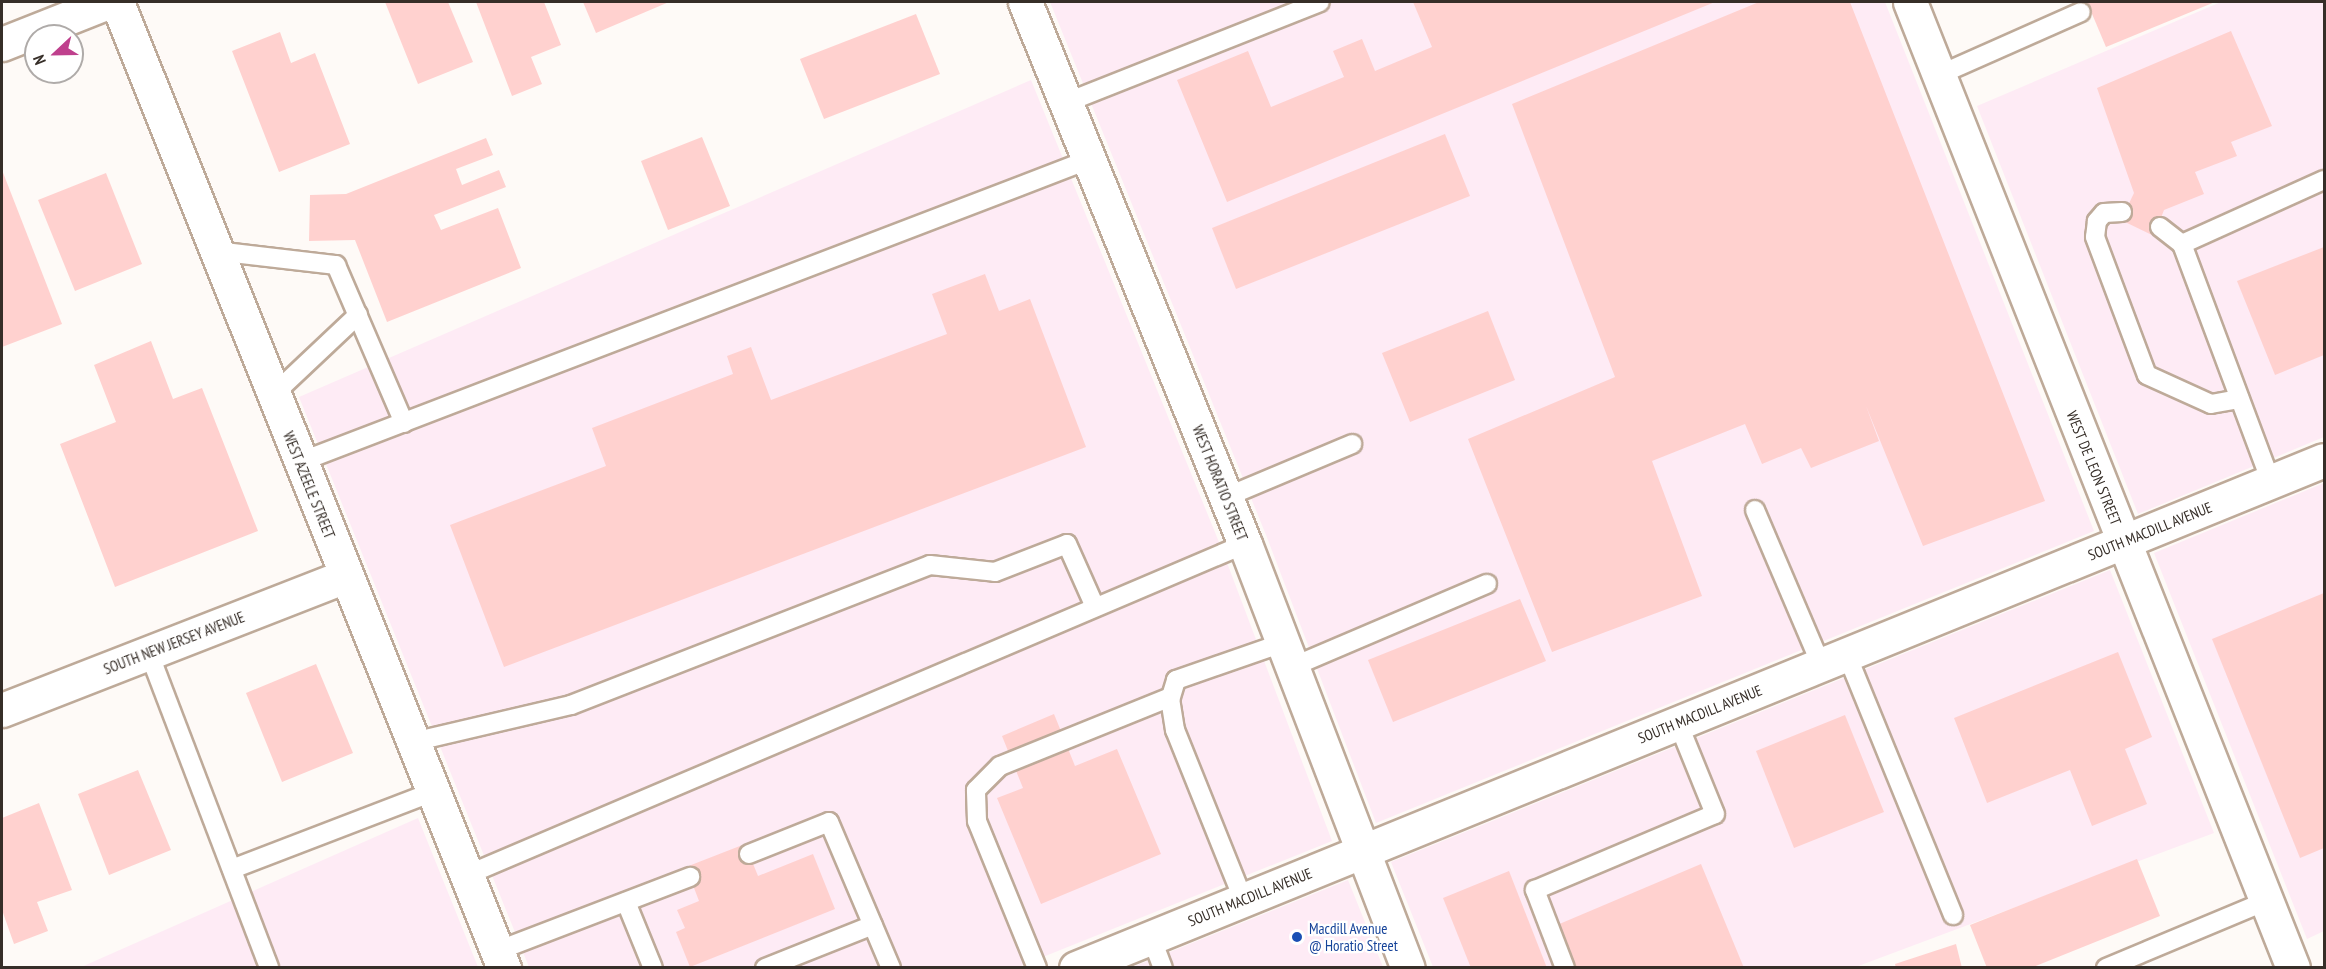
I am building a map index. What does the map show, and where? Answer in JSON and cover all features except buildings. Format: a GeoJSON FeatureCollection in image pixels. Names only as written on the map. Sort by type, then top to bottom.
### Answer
{"type":"FeatureCollection","features":[{"type":"Feature","properties":{"kind":"street"},"geometry":{"type":"LineString","coordinates":[[2,44],[108,2]]}},
{"type":"Feature","properties":{"kind":"street","name":"WEST AZEELE STREET"},"geometry":{"type":"LineString","coordinates":[[117,2],[500,959]]}},
{"type":"Feature","properties":{"kind":"street","name":"WEST HORATIO STREET"},"geometry":{"type":"LineString","coordinates":[[1025,2],[1245,544],[1408,968]]}},
{"type":"Feature","properties":{"kind":"street","name":"WEST DE LEON STREET"},"geometry":{"type":"LineString","coordinates":[[1910,2],[2293,968]]}},
{"type":"Feature","properties":{"kind":"street","name":"SOUTH MACDILL AVENUE"},"geometry":{"type":"LineString","coordinates":[[1076,968],[2325,460]]}},
{"type":"Feature","properties":{"kind":"street","name":"SOUTH NEW JERSEY AVENUE"},"geometry":{"type":"LineString","coordinates":[[2,710],[346,576]]}},
{"type":"Feature","properties":{"kind":"lane"},"geometry":{"type":"LineString","coordinates":[[1065,103],[1320,2]]}},
{"type":"Feature","properties":{"kind":"lane"},"geometry":{"type":"LineString","coordinates":[[1939,75],[2081,12]]}},
{"type":"Feature","properties":{"kind":"lane"},"geometry":{"type":"LineString","coordinates":[[300,462],[1088,160]]}},
{"type":"Feature","properties":{"kind":"lane"},"geometry":{"type":"LineString","coordinates":[[2182,244],[2325,180]]}},
{"type":"Feature","properties":{"kind":"lane"},"geometry":{"type":"LineString","coordinates":[[2122,212],[2104,213],[2097,221],[2095,237],[2147,375],[2211,404],[2240,399]]}},
{"type":"Feature","properties":{"kind":"lane"},"geometry":{"type":"LineString","coordinates":[[2160,227],[2182,244],[2271,482]]}},
{"type":"Feature","properties":{"kind":"lane"},"geometry":{"type":"LineString","coordinates":[[216,251],[336,265],[404,423]]}},
{"type":"Feature","properties":{"kind":"lane"},"geometry":{"type":"LineString","coordinates":[[273,395],[358,315]]}},
{"type":"Feature","properties":{"kind":"lane"},"geometry":{"type":"LineString","coordinates":[[1226,497],[1352,444]]}},
{"type":"Feature","properties":{"kind":"lane"},"geometry":{"type":"LineString","coordinates":[[1755,510],[1834,660],[1953,915]]}},
{"type":"Feature","properties":{"kind":"lane"},"geometry":{"type":"LineString","coordinates":[[413,742],[571,705],[930,565],[995,572],[1067,544],[1095,608]]}},
{"type":"Feature","properties":{"kind":"lane"},"geometry":{"type":"LineString","coordinates":[[467,875],[1245,544]]}},
{"type":"Feature","properties":{"kind":"lane"},"geometry":{"type":"LineString","coordinates":[[1243,899],[1174,730],[1171,697],[1176,680],[1287,655],[1487,584]]}},
{"type":"Feature","properties":{"kind":"lane"},"geometry":{"type":"LineString","coordinates":[[149,652],[269,968]]}},
{"type":"Feature","properties":{"kind":"lane"},"geometry":{"type":"LineString","coordinates":[[1037,968],[977,821],[976,790],[1000,766],[1171,697]]}},
{"type":"Feature","properties":{"kind":"lane"},"geometry":{"type":"LineString","coordinates":[[1565,968],[1535,890],[1715,814],[1678,723]]}},
{"type":"Feature","properties":{"kind":"lane"},"geometry":{"type":"LineString","coordinates":[[232,869],[433,792]]}},
{"type":"Feature","properties":{"kind":"lane"},"geometry":{"type":"LineString","coordinates":[[749,854],[829,822],[891,968]]}},
{"type":"Feature","properties":{"kind":"lane"},"geometry":{"type":"LineString","coordinates":[[500,959],[626,902],[690,877]]}},
{"type":"Feature","properties":{"kind":"lane"},"geometry":{"type":"LineString","coordinates":[[2106,968],[2266,901]]}},
{"type":"Feature","properties":{"kind":"lane"},"geometry":{"type":"LineString","coordinates":[[626,902],[653,968]]}},
{"type":"Feature","properties":{"kind":"lane"},"geometry":{"type":"LineString","coordinates":[[765,968],[873,925]]}},
{"type":"Feature","properties":{"kind":"lane"},"geometry":{"type":"LineString","coordinates":[[1151,937],[1163,968]]}},
{"type":"Feature","properties":{"kind":"shaded area"},"geometry":{"type":"Polygon","coordinates":[[[1050,2],[1885,2],[2094,531],[1376,823],[1266,535],[1050,2]]]}},
{"type":"Feature","properties":{"kind":"shaded area"},"geometry":{"type":"Polygon","coordinates":[[[2221,2],[2324,2],[2324,437],[2138,514],[1977,106],[2221,2]]]}},
{"type":"Feature","properties":{"kind":"shaded area"},"geometry":{"type":"Polygon","coordinates":[[[1031,80],[1223,552],[1332,841],[1018,967],[529,967],[299,397],[1031,80]]]}},
{"type":"Feature","properties":{"kind":"shaded area"},"geometry":{"type":"Polygon","coordinates":[[[2324,483],[2324,931],[2307,939],[2154,553],[2324,483]]]}},
{"type":"Feature","properties":{"kind":"shaded area"},"geometry":{"type":"Polygon","coordinates":[[[2110,570],[2214,833],[1853,968],[1433,967],[1391,862],[2110,570]]]}},
{"type":"Feature","properties":{"kind":"shaded area"},"geometry":{"type":"Polygon","coordinates":[[[418,818],[478,967],[79,968],[418,818]]]}},
{"type":"Feature","properties":{"kind":"shaded area"},"geometry":{"type":"Polygon","coordinates":[[[1348,880],[1383,967],[1130,968],[1348,880]]]}},
{"type":"Feature","properties":{"kind":"place","name":"Macdill Avenue @ Horatio Street"},"geometry":{"type":"Point","coordinates":[1297,937]}}]}
